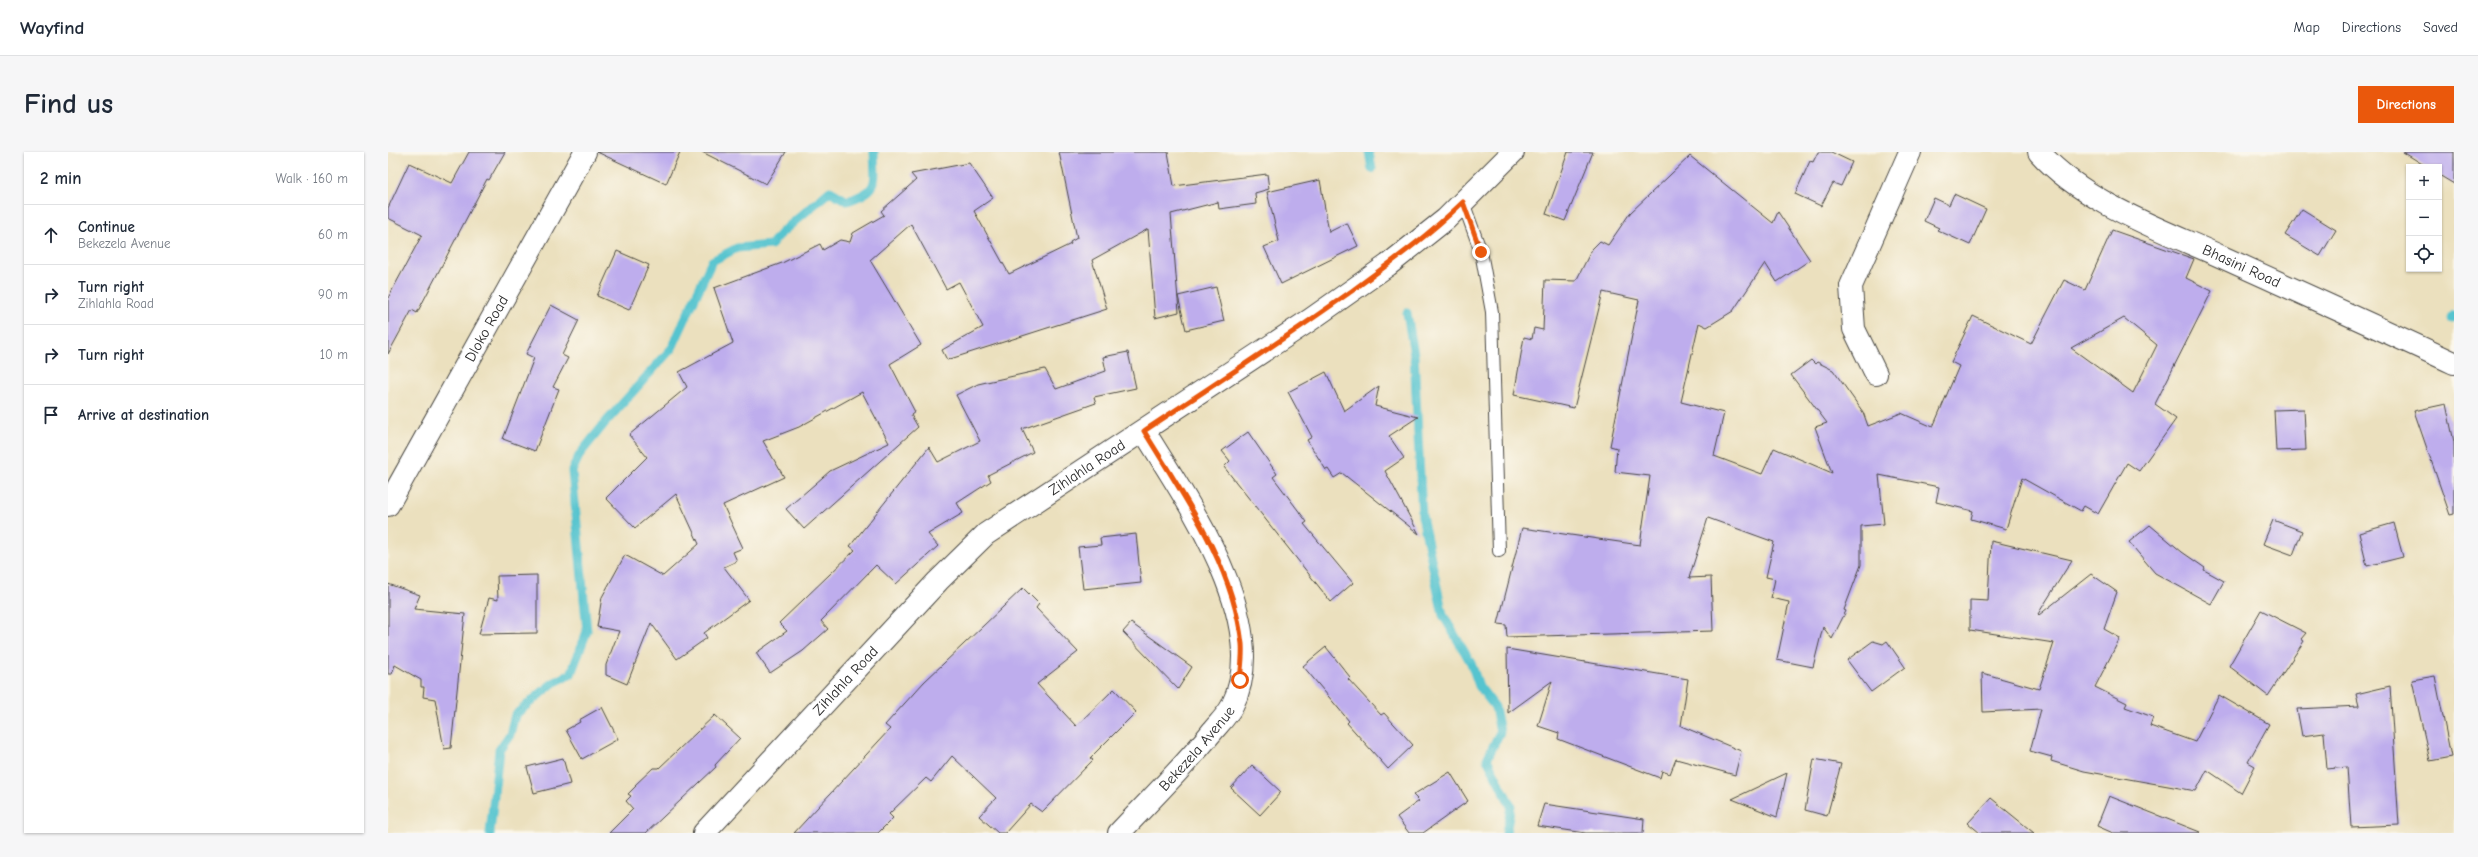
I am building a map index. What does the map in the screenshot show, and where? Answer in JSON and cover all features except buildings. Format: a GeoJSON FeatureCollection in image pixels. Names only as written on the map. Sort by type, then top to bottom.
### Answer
{"type":"FeatureCollection","features":[{"type":"Feature","properties":{"kind":"street","name":"Dloko Road"},"geometry":{"type":"LineString","coordinates":[[388,505],[585,152]]}},
{"type":"Feature","properties":{"kind":"street","name":"Zihlahla Road"},"geometry":{"type":"LineString","coordinates":[[704,833],[938,581],[986,534],[1144,431],[1310,320],[1381,270],[1446,219],[1513,152]]}},
{"type":"Feature","properties":{"kind":"street"},"geometry":{"type":"LineString","coordinates":[[1876,374],[1854,329],[1851,286],[1910,152]]}},
{"type":"Feature","properties":{"kind":"street","name":"Bhasini Road"},"geometry":{"type":"LineString","coordinates":[[2039,152],[2053,168],[2080,188],[2129,214],[2454,363]]}},
{"type":"Feature","properties":{"kind":"street","name":"Bekezela Avenue"},"geometry":{"type":"LineString","coordinates":[[1119,833],[1196,751],[1232,707],[1240,680],[1242,646],[1234,601],[1210,541],[1144,431]]}},
{"type":"Feature","properties":{"kind":"lane"},"geometry":{"type":"LineString","coordinates":[[1463,202],[1481,252],[1492,312],[1499,551]]}},
{"type":"Feature","properties":{"kind":"waterway"},"geometry":{"type":"LineString","coordinates":[[490,833],[499,750],[510,734],[515,715],[553,683],[571,674],[587,631],[572,471],[580,454],[605,423],[672,348],[712,261],[737,248],[771,245],[781,233],[830,191],[847,201],[865,193],[870,189],[875,179],[874,152]]}},
{"type":"Feature","properties":{"kind":"waterway"},"geometry":{"type":"LineString","coordinates":[[1369,152],[1372,169]]}},
{"type":"Feature","properties":{"kind":"waterway"},"geometry":{"type":"LineString","coordinates":[[1407,313],[1414,354],[1422,516],[1443,615],[1471,663],[1479,686],[1495,707],[1500,732],[1487,759],[1511,806],[1506,833]]}},
{"type":"Feature","properties":{"kind":"waterway"},"geometry":{"type":"LineString","coordinates":[[2452,319],[2454,315]]}},
{"type":"Feature","properties":{"kind":"route"},"geometry":{"type":"LineString","coordinates":[[1240,680],[1242,646],[1234,601],[1210,541],[1144,431],[1310,320],[1388,265],[1446,219],[1463,202],[1481,252]]}}]}
